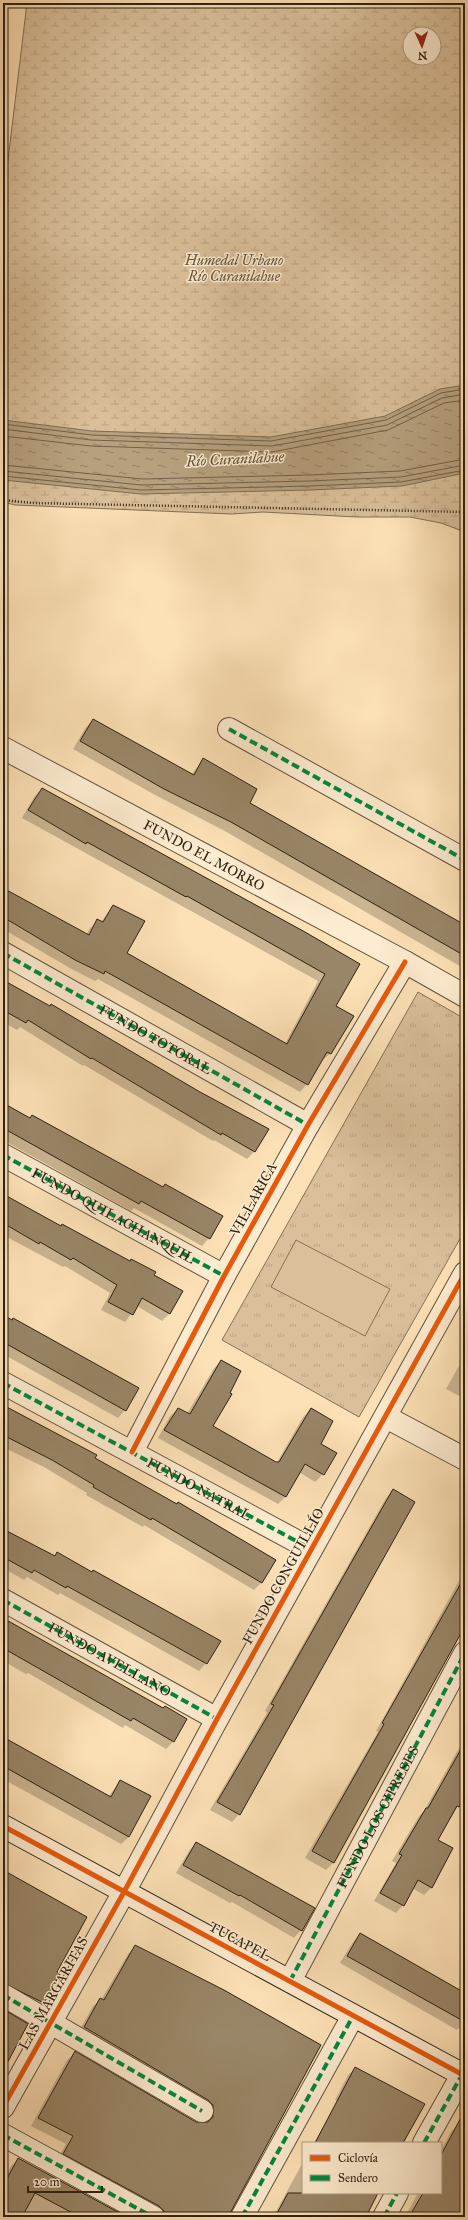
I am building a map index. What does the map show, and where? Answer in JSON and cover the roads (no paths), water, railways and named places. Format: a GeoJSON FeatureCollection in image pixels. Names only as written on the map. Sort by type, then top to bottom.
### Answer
{"type":"FeatureCollection","features":[{"type":"Feature","properties":{"kind":"street"},"geometry":{"type":"LineString","coordinates":[[228,729],[465,860]]}},
{"type":"Feature","properties":{"kind":"street","name":"FUNDO EL MORRO"},"geometry":{"type":"LineString","coordinates":[[3,748],[405,962]]}},
{"type":"Feature","properties":{"kind":"street","name":"FUNDO TOTORAL"},"geometry":{"type":"LineString","coordinates":[[3,953],[308,1125]]}},
{"type":"Feature","properties":{"kind":"street"},"geometry":{"type":"LineString","coordinates":[[405,962],[465,996]]}},
{"type":"Feature","properties":{"kind":"street","name":"VILLARICA"},"geometry":{"type":"LineString","coordinates":[[132,1452],[224,1276],[308,1125],[405,962]]}},
{"type":"Feature","properties":{"kind":"street","name":"FUNDO QUILACHANQUIL"},"geometry":{"type":"LineString","coordinates":[[3,1155],[224,1276]]}},
{"type":"Feature","properties":{"kind":"street","name":"FUNDO CONGUILLÍO"},"geometry":{"type":"LineString","coordinates":[[124,1892],[217,1719],[465,1273]]}},
{"type":"Feature","properties":{"kind":"street","name":"FUNDO NATRAL"},"geometry":{"type":"LineString","coordinates":[[3,1384],[311,1549]]}},
{"type":"Feature","properties":{"kind":"street"},"geometry":{"type":"LineString","coordinates":[[386,1417],[465,1459]]}},
{"type":"Feature","properties":{"kind":"street","name":"FUNDO AVELLANO"},"geometry":{"type":"LineString","coordinates":[[3,1600],[217,1719]]}},
{"type":"Feature","properties":{"kind":"street","name":"FUNDO LOS CIPRESES"},"geometry":{"type":"LineString","coordinates":[[290,1981],[465,1653]]}},
{"type":"Feature","properties":{"kind":"street","name":"TUCAPEL"},"geometry":{"type":"LineString","coordinates":[[3,1826],[353,2016],[464,2074]]}},
{"type":"Feature","properties":{"kind":"street","name":"LAS MARGARITAS"},"geometry":{"type":"LineString","coordinates":[[3,2107],[124,1892]]}},
{"type":"Feature","properties":{"kind":"street"},"geometry":{"type":"LineString","coordinates":[[3,1995],[50,2024],[202,2111]]}},
{"type":"Feature","properties":{"kind":"street"},"geometry":{"type":"LineString","coordinates":[[242,2217],[353,2016]]}},
{"type":"Feature","properties":{"kind":"street"},"geometry":{"type":"LineString","coordinates":[[425,2142],[464,2074]]}},
{"type":"Feature","properties":{"kind":"street"},"geometry":{"type":"LineString","coordinates":[[3,2135],[153,2217]]}},
{"type":"Feature","properties":{"kind":"street"},"geometry":{"type":"LineString","coordinates":[[384,2217],[396,2194]]}},
{"type":"Feature","properties":{"kind":"water","name":"Río Curanilahue"},"geometry":{"type":"Polygon","coordinates":[[[465,385],[465,473],[402,486],[141,494],[3,480],[3,420],[92,431],[271,437],[385,416],[440,389],[465,385]]]}},
{"type":"Feature","properties":{"kind":"park label","name":"Humedal Urbano Río Curanilahue"},"geometry":{"type":"Point","coordinates":[234,268]}}]}
